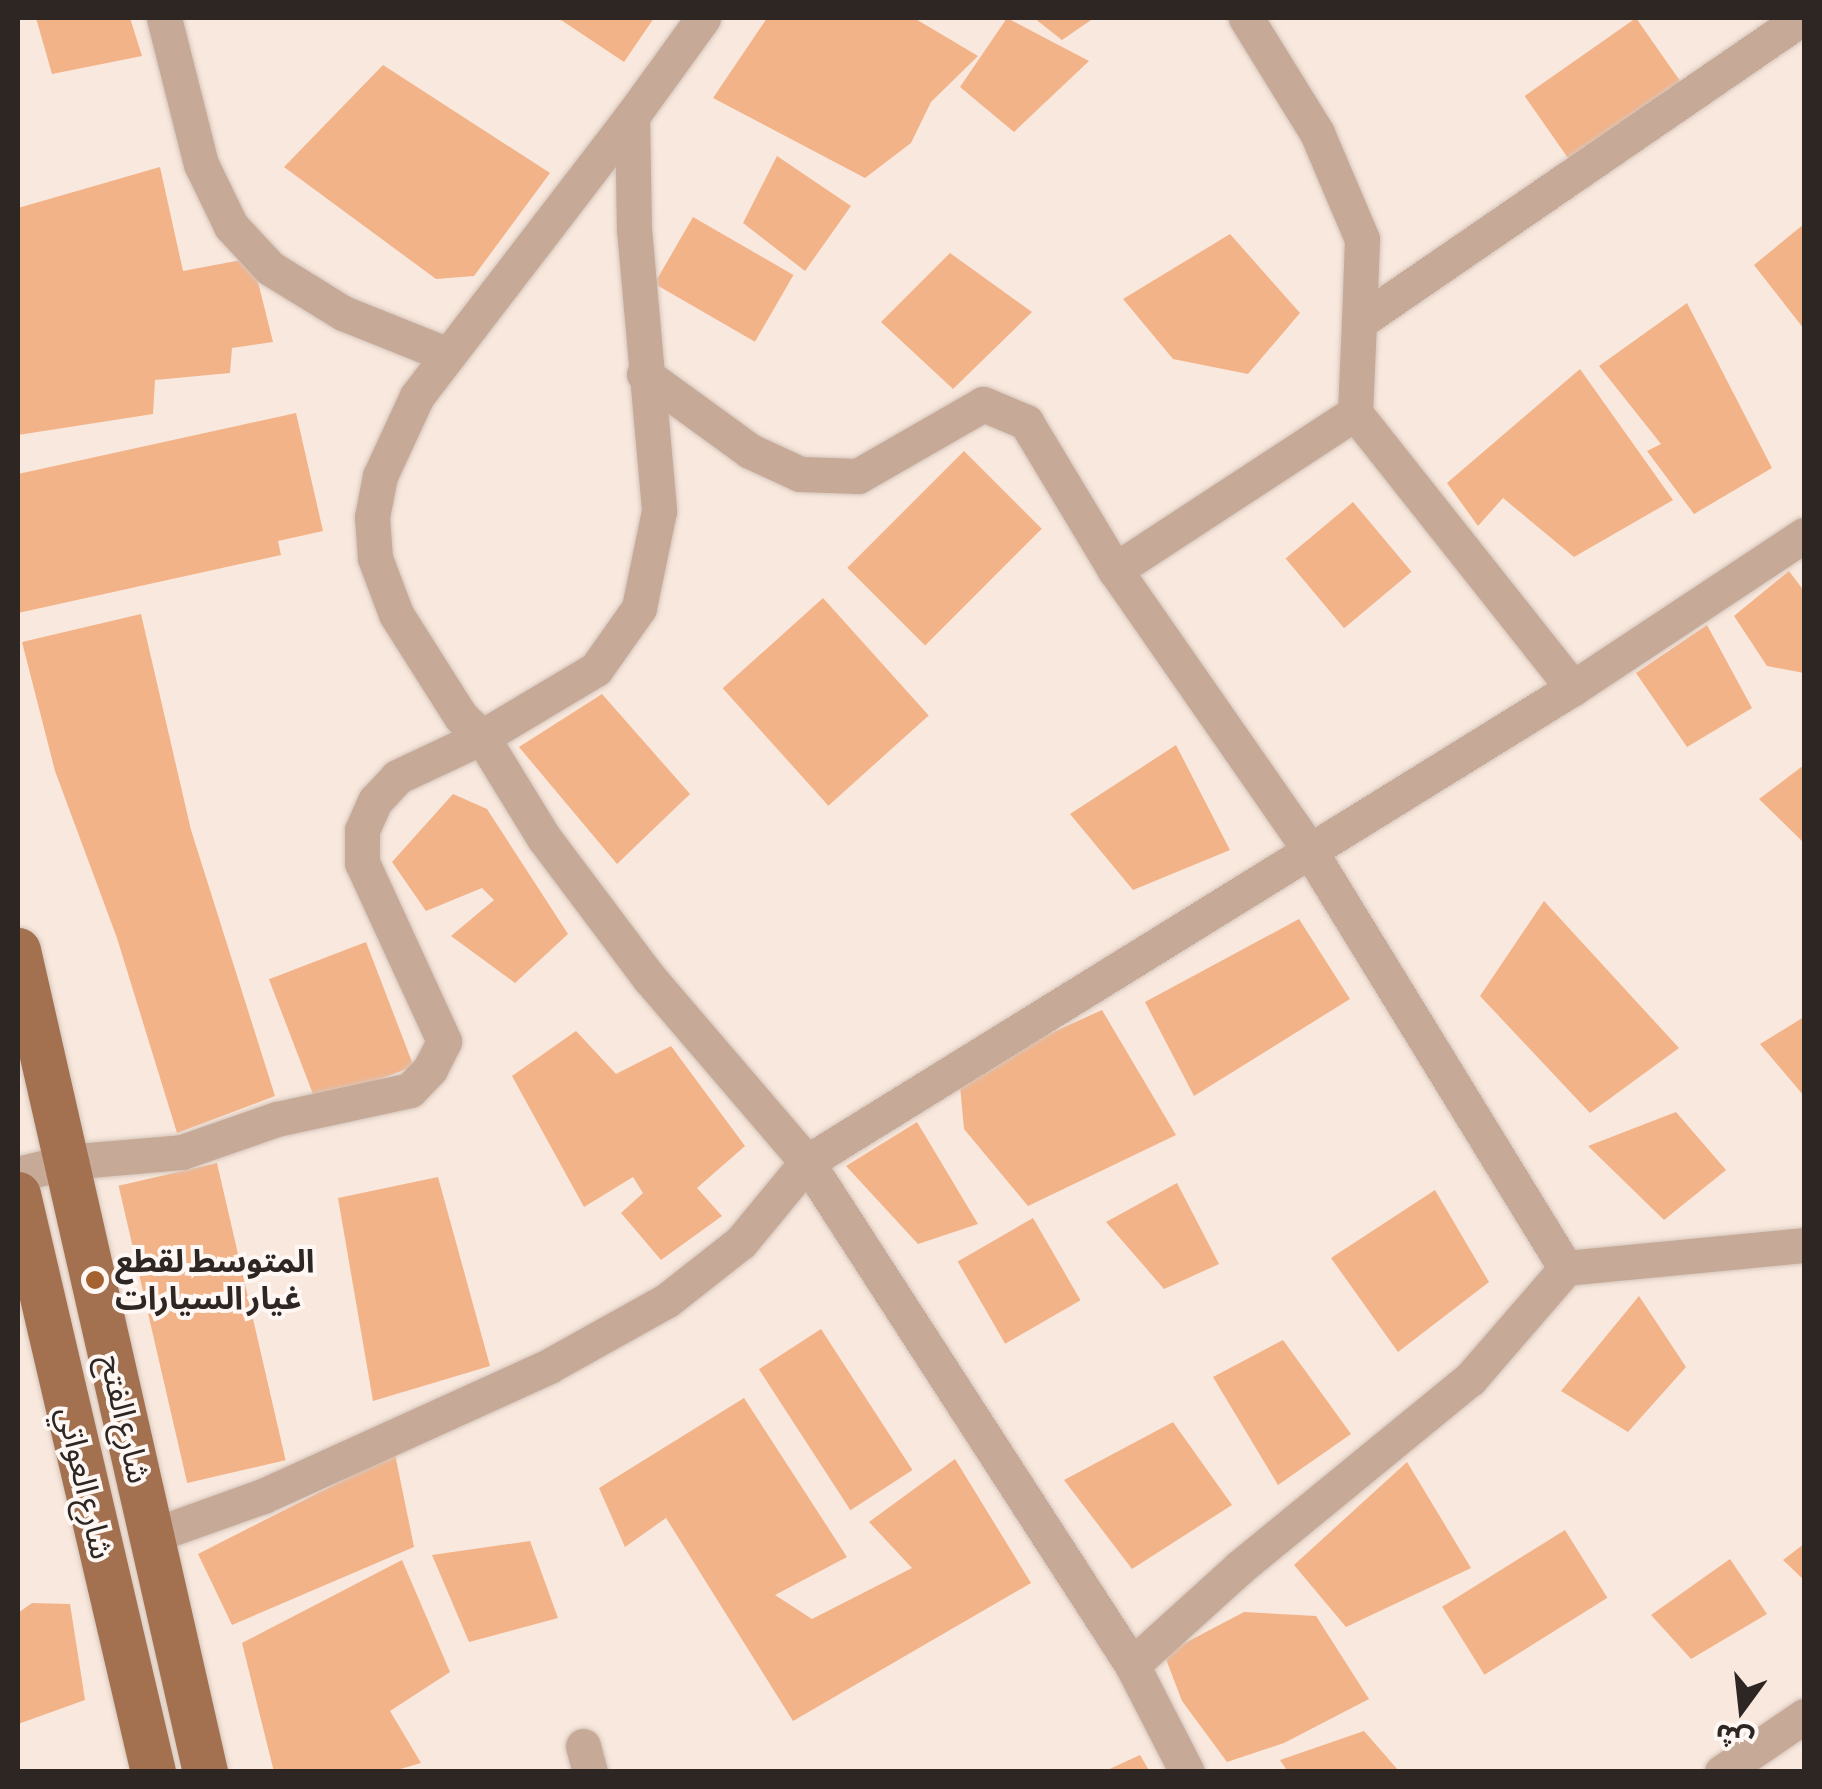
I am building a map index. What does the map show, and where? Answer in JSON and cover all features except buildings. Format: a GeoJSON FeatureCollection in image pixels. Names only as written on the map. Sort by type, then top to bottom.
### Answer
{"type":"FeatureCollection","features":[{"type":"Feature","properties":{"kind":"main road","name":"شارع الفتح"},"geometry":{"type":"LineString","coordinates":[[18,950],[205,1772]]}},
{"type":"Feature","properties":{"kind":"main road","name":"شارع العواتي"},"geometry":{"type":"LineString","coordinates":[[18,1194],[153,1772]]}},
{"type":"Feature","properties":{"kind":"street"},"geometry":{"type":"LineString","coordinates":[[164,18],[201,164],[231,226],[270,268],[343,313],[448,356]]}},
{"type":"Feature","properties":{"kind":"street"},"geometry":{"type":"LineString","coordinates":[[703,18],[448,356],[396,438],[372,517],[375,558],[396,614],[461,717],[482,738],[544,838],[650,978],[807,1162],[1132,1666],[1187,1772]]}},
{"type":"Feature","properties":{"kind":"street"},"geometry":{"type":"LineString","coordinates":[[1246,18],[1317,133],[1362,239],[1355,413],[1572,688]]}},
{"type":"Feature","properties":{"kind":"street"},"geometry":{"type":"LineString","coordinates":[[1359,322],[1802,18]]}},
{"type":"Feature","properties":{"kind":"street"},"geometry":{"type":"LineString","coordinates":[[18,1174],[66,1162],[182,1152],[277,1118],[410,1090],[444,1041],[362,863],[362,830],[375,801],[397,777],[482,738],[596,669],[639,608],[659,511],[644,374],[632,116]]}},
{"type":"Feature","properties":{"kind":"street"},"geometry":{"type":"LineString","coordinates":[[644,374],[750,451],[800,474],[832,477],[885,466],[964,410],[1004,408],[1026,422],[1048,450],[1115,570],[1310,852],[1566,1268]]}},
{"type":"Feature","properties":{"kind":"street"},"geometry":{"type":"LineString","coordinates":[[1115,570],[1355,413]]}},
{"type":"Feature","properties":{"kind":"street"},"geometry":{"type":"LineString","coordinates":[[151,1536],[263,1496],[550,1366],[666,1300],[741,1242],[807,1162],[1572,688],[1804,535]]}},
{"type":"Feature","properties":{"kind":"street"},"geometry":{"type":"LineString","coordinates":[[1132,1666],[1240,1567],[1470,1379],[1566,1268],[1804,1245]]}},
{"type":"Feature","properties":{"kind":"street"},"geometry":{"type":"LineString","coordinates":[[1722,1772],[1804,1716]]}},
{"type":"Feature","properties":{"kind":"place","name":"المتوسط لقطع غيار السيارات"},"geometry":{"type":"Point","coordinates":[95,1280]}}]}
